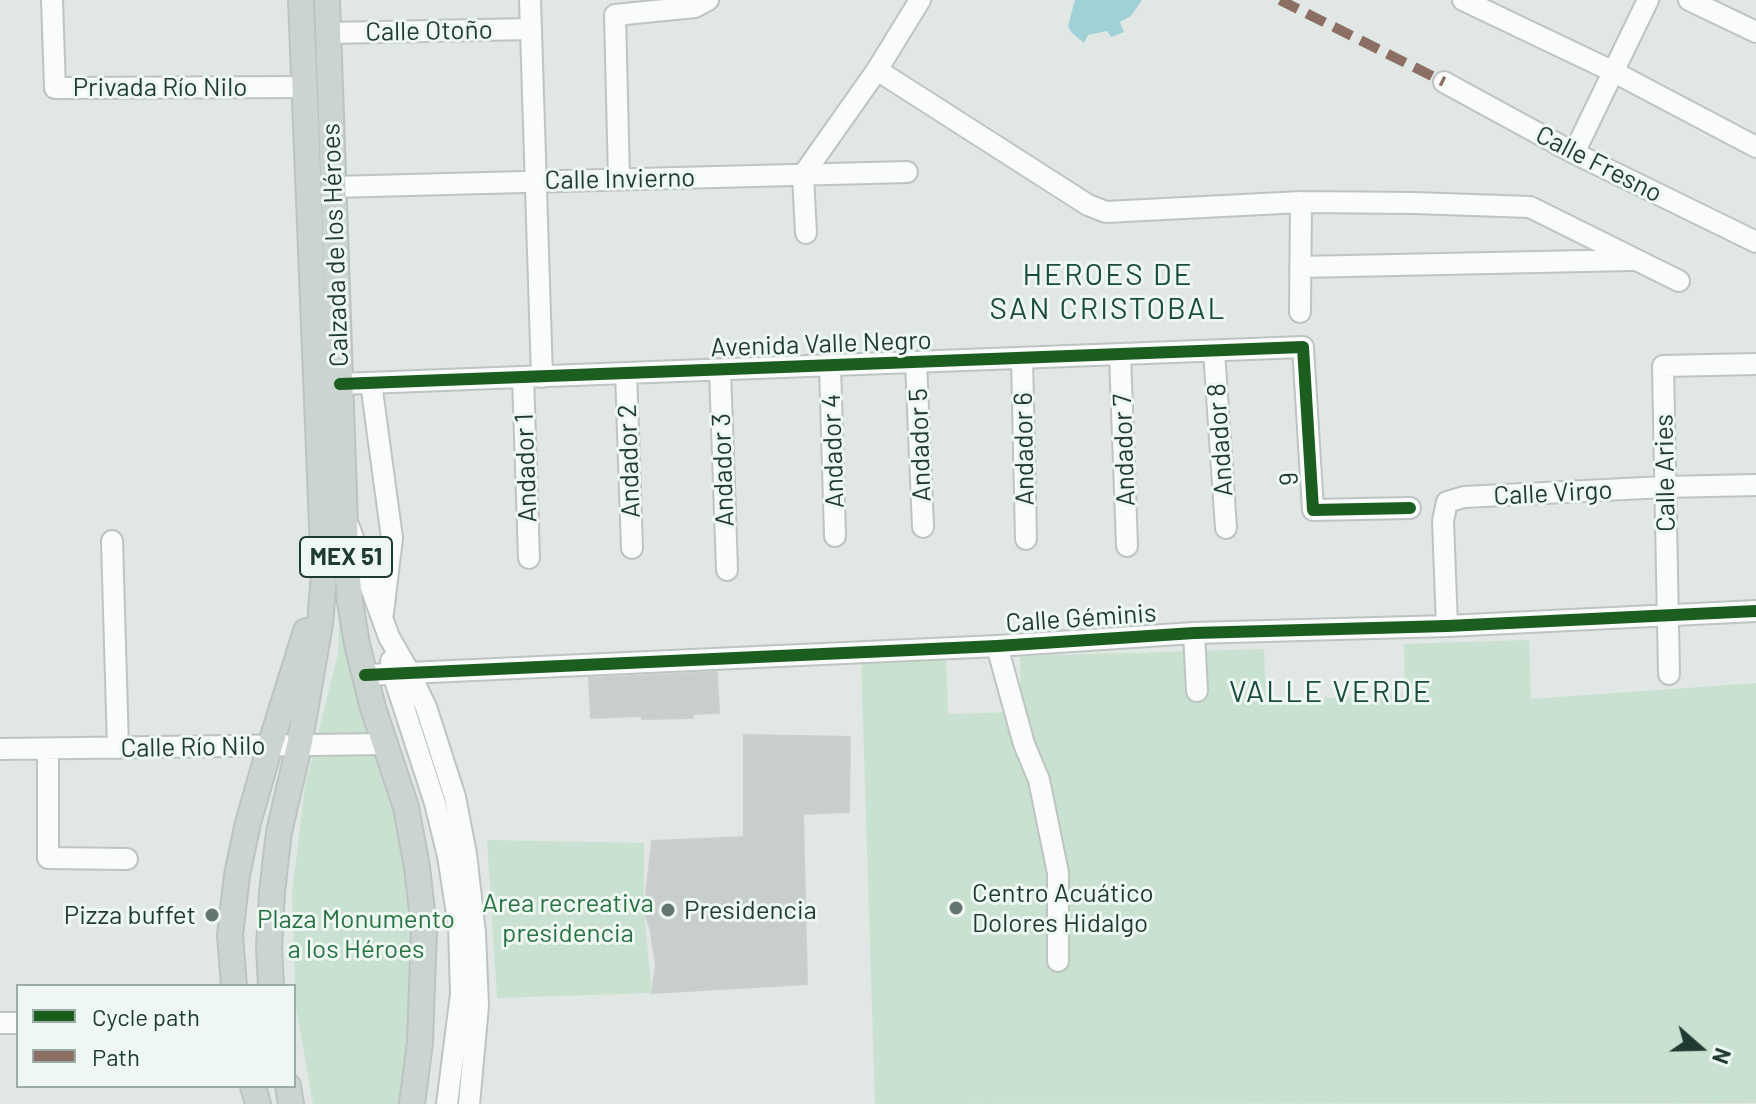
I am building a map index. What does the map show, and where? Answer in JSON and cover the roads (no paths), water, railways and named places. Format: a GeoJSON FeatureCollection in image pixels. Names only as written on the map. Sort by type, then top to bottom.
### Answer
{"type":"FeatureCollection","features":[{"type":"Feature","properties":{"kind":"main road","name":"Calzada de los Héroes"},"geometry":{"type":"LineString","coordinates":[[271,984],[269,947],[279,832],[299,746],[320,624],[324,575],[301,0]]}},
{"type":"Feature","properties":{"kind":"main road","name":"Calzada de los Héroes"},"geometry":{"type":"LineString","coordinates":[[327,0],[350,602],[373,708],[406,807],[424,928],[420,1043],[412,1104]]}},
{"type":"Feature","properties":{"kind":"main road"},"geometry":{"type":"LineString","coordinates":[[234,984],[230,935],[237,875],[248,823],[324,575]]}},
{"type":"Feature","properties":{"kind":"street","name":"Privada Río Nilo"},"geometry":{"type":"LineString","coordinates":[[52,0],[55,88],[305,87]]}},
{"type":"Feature","properties":{"kind":"street","name":"Andador 1"},"geometry":{"type":"LineString","coordinates":[[529,558],[536,181],[530,0]]}},
{"type":"Feature","properties":{"kind":"street"},"geometry":{"type":"LineString","coordinates":[[619,179],[615,15],[695,7],[708,0]]}},
{"type":"Feature","properties":{"kind":"street"},"geometry":{"type":"LineString","coordinates":[[806,233],[803,175],[877,70],[920,0]]}},
{"type":"Feature","properties":{"kind":"street"},"geometry":{"type":"LineString","coordinates":[[1463,0],[1485,5],[1756,147]]}},
{"type":"Feature","properties":{"kind":"street"},"geometry":{"type":"LineString","coordinates":[[1574,153],[1648,0]]}},
{"type":"Feature","properties":{"kind":"street"},"geometry":{"type":"LineString","coordinates":[[1689,0],[1756,32]]}},
{"type":"Feature","properties":{"kind":"street","name":"Calle Otoño"},"geometry":{"type":"LineString","coordinates":[[328,33],[531,29]]}},
{"type":"Feature","properties":{"kind":"street"},"geometry":{"type":"LineString","coordinates":[[877,70],[1088,205],[1106,212],[1301,202],[1530,207],[1679,281]]}},
{"type":"Feature","properties":{"kind":"street","name":"Calle Fresno"},"geometry":{"type":"LineString","coordinates":[[1444,82],[1574,153],[1756,242]]}},
{"type":"Feature","properties":{"kind":"street","name":"Calle Invierno"},"geometry":{"type":"LineString","coordinates":[[333,187],[907,172]]}},
{"type":"Feature","properties":{"kind":"street"},"geometry":{"type":"LineString","coordinates":[[1300,312],[1301,202]]}},
{"type":"Feature","properties":{"kind":"street"},"geometry":{"type":"LineString","coordinates":[[1300,267],[1637,260]]}},
{"type":"Feature","properties":{"kind":"street","name":"Avenida Valle Negro"},"geometry":{"type":"LineString","coordinates":[[340,384],[1303,347]]}},
{"type":"Feature","properties":{"kind":"street","name":"9"},"geometry":{"type":"LineString","coordinates":[[1303,347],[1313,510],[1410,508]]}},
{"type":"Feature","properties":{"kind":"street","name":"Andador 8"},"geometry":{"type":"LineString","coordinates":[[1214,351],[1226,528]]}},
{"type":"Feature","properties":{"kind":"street","name":"Andador 7"},"geometry":{"type":"LineString","coordinates":[[1120,355],[1127,546]]}},
{"type":"Feature","properties":{"kind":"street","name":"Andador 6"},"geometry":{"type":"LineString","coordinates":[[1022,358],[1026,539]]}},
{"type":"Feature","properties":{"kind":"street","name":"Andador 5"},"geometry":{"type":"LineString","coordinates":[[916,362],[923,527]]}},
{"type":"Feature","properties":{"kind":"street","name":"Calle Aries"},"geometry":{"type":"LineString","coordinates":[[1669,674],[1663,366],[1756,364]]}},
{"type":"Feature","properties":{"kind":"street","name":"Andador 4"},"geometry":{"type":"LineString","coordinates":[[830,366],[835,536]]}},
{"type":"Feature","properties":{"kind":"street","name":"Andador 3"},"geometry":{"type":"LineString","coordinates":[[720,370],[727,570]]}},
{"type":"Feature","properties":{"kind":"street","name":"Andador 2"},"geometry":{"type":"LineString","coordinates":[[626,373],[632,548]]}},
{"type":"Feature","properties":{"kind":"street"},"geometry":{"type":"LineString","coordinates":[[371,383],[392,538],[386,628]]}},
{"type":"Feature","properties":{"kind":"street","name":"Calle Virgo"},"geometry":{"type":"LineString","coordinates":[[1447,626],[1443,521],[1447,502],[1464,497],[1756,485]]}},
{"type":"Feature","properties":{"kind":"street"},"geometry":{"type":"LineString","coordinates":[[345,513],[401,673],[426,707],[445,800],[448,856],[459,926],[461,994],[447,1101],[469,1102],[478,1006],[475,933],[466,854],[445,800]]}},
{"type":"Feature","properties":{"kind":"street"},"geometry":{"type":"LineString","coordinates":[[112,541],[118,748]]}},
{"type":"Feature","properties":{"kind":"street","name":"Calle Géminis"},"geometry":{"type":"LineString","coordinates":[[365,675],[997,646],[1194,633],[1447,626],[1756,611]]}},
{"type":"Feature","properties":{"kind":"street"},"geometry":{"type":"LineString","coordinates":[[1194,633],[1197,691]]}},
{"type":"Feature","properties":{"kind":"street"},"geometry":{"type":"LineString","coordinates":[[997,646],[1024,744],[1039,780],[1058,873],[1058,961]]}},
{"type":"Feature","properties":{"kind":"street","name":"Calle Río Nilo"},"geometry":{"type":"LineString","coordinates":[[0,749],[387,744]]}},
{"type":"Feature","properties":{"kind":"street"},"geometry":{"type":"LineString","coordinates":[[48,749],[48,858],[127,859]]}},
{"type":"Feature","properties":{"kind":"water"},"geometry":{"type":"Polygon","coordinates":[[[1075,0],[1142,0],[1131,16],[1120,22],[1124,32],[1111,37],[1107,31],[1088,35],[1084,43],[1068,26],[1075,0]]]}},
{"type":"Feature","properties":{"kind":"place","name":"Centro Acuático Dolores Hidalgo"},"geometry":{"type":"Point","coordinates":[956,908]}},
{"type":"Feature","properties":{"kind":"place","name":"Presidencia"},"geometry":{"type":"Point","coordinates":[668,910]}},
{"type":"Feature","properties":{"kind":"place","name":"Pizza buffet"},"geometry":{"type":"Point","coordinates":[212,915]}},
{"type":"Feature","properties":{"kind":"district","name":"HEROES DE SAN CRISTOBAL"},"geometry":{"type":"Point","coordinates":[1108,292]}},
{"type":"Feature","properties":{"kind":"district","name":"VALLE VERDE"},"geometry":{"type":"Point","coordinates":[1331,692]}},
{"type":"Feature","properties":{"kind":"park label","name":"Area recreativa presidencia"},"geometry":{"type":"Point","coordinates":[568,918]}},
{"type":"Feature","properties":{"kind":"park label","name":"Plaza Monumento a los Héroes"},"geometry":{"type":"Point","coordinates":[356,934]}}]}
